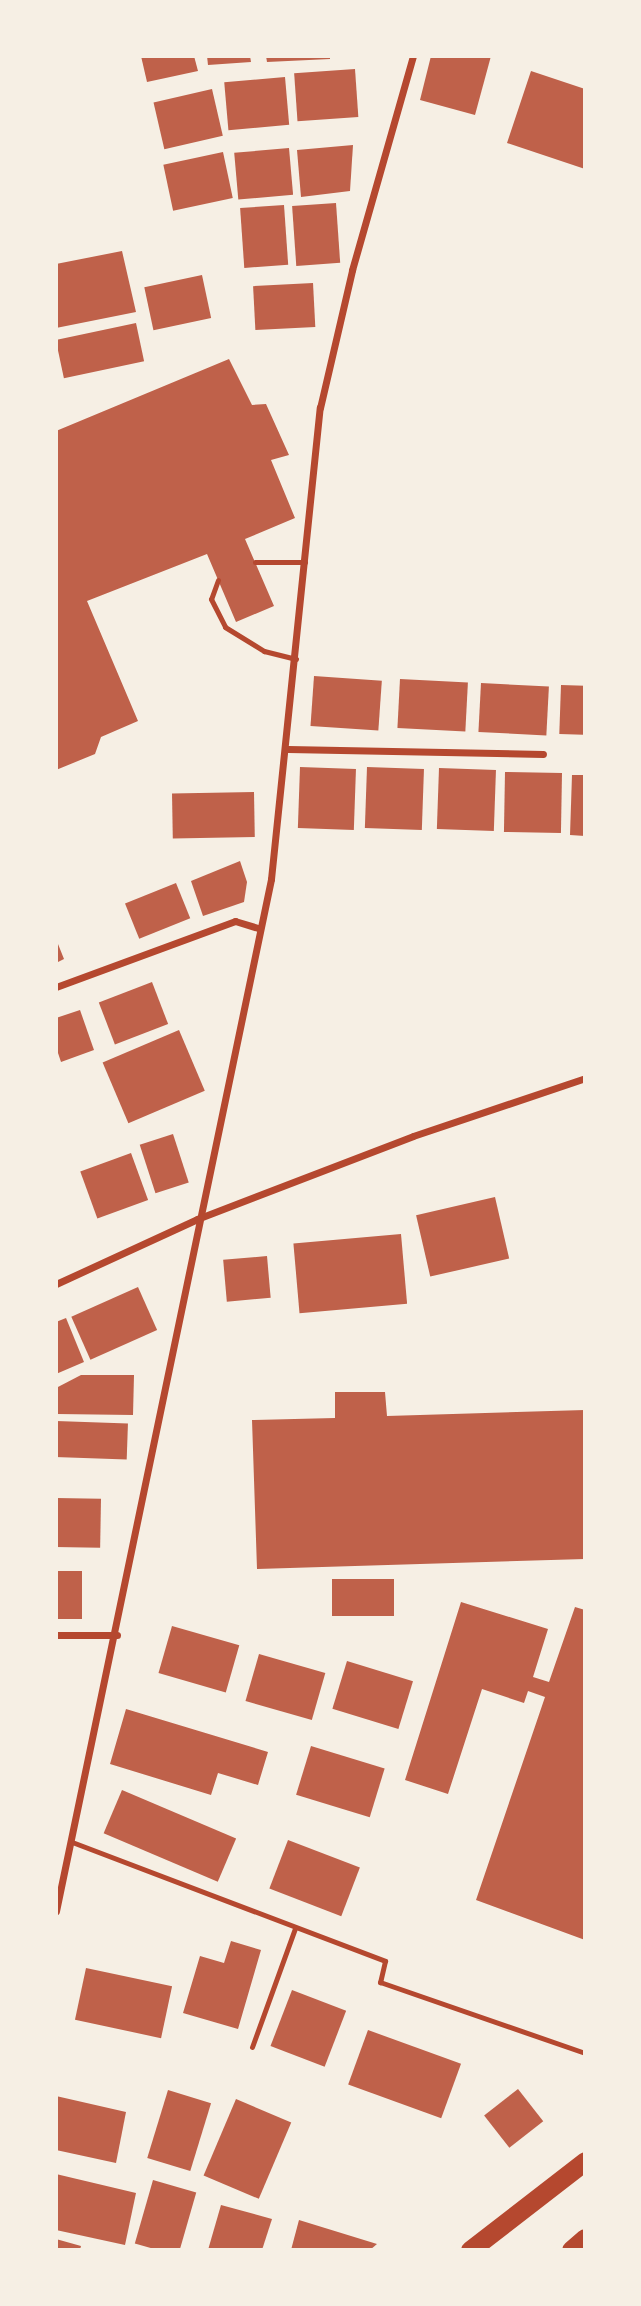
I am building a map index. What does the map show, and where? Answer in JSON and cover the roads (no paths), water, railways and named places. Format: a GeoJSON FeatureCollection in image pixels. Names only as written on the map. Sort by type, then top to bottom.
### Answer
{"type":"FeatureCollection","features":[{"type":"Feature","properties":{"kind":"highway"},"geometry":{"type":"LineString","coordinates":[[470,2250],[585,2161]]}},
{"type":"Feature","properties":{"kind":"highway"},"geometry":{"type":"LineString","coordinates":[[571,2250],[585,2238]]}},
{"type":"Feature","properties":{"kind":"street"},"geometry":{"type":"LineString","coordinates":[[56,1911],[117,1635],[197,1219],[258,928],[271,879],[288,749],[320,408],[352,270],[413,56]]}},
{"type":"Feature","properties":{"kind":"street"},"geometry":{"type":"LineString","coordinates":[[288,749],[543,754]]}},
{"type":"Feature","properties":{"kind":"street"},"geometry":{"type":"LineString","coordinates":[[56,987],[235,921],[258,928]]}},
{"type":"Feature","properties":{"kind":"street"},"geometry":{"type":"LineString","coordinates":[[56,1284],[197,1219],[414,1136],[585,1078]]}},
{"type":"Feature","properties":{"kind":"street"},"geometry":{"type":"LineString","coordinates":[[56,1635],[117,1635]]}},
{"type":"Feature","properties":{"kind":"street"},"geometry":{"type":"LineString","coordinates":[[56,1872],[65,1871]]}},
{"type":"Feature","properties":{"kind":"lane"},"geometry":{"type":"LineString","coordinates":[[255,562],[306,562]]}},
{"type":"Feature","properties":{"kind":"lane"},"geometry":{"type":"LineString","coordinates":[[218,579],[211,599],[225,627],[264,651],[296,659]]}},
{"type":"Feature","properties":{"kind":"lane"},"geometry":{"type":"LineString","coordinates":[[72,1842],[385,1961],[380,1982],[585,2053]]}},
{"type":"Feature","properties":{"kind":"lane"},"geometry":{"type":"LineString","coordinates":[[252,2047],[295,1928]]}}]}
